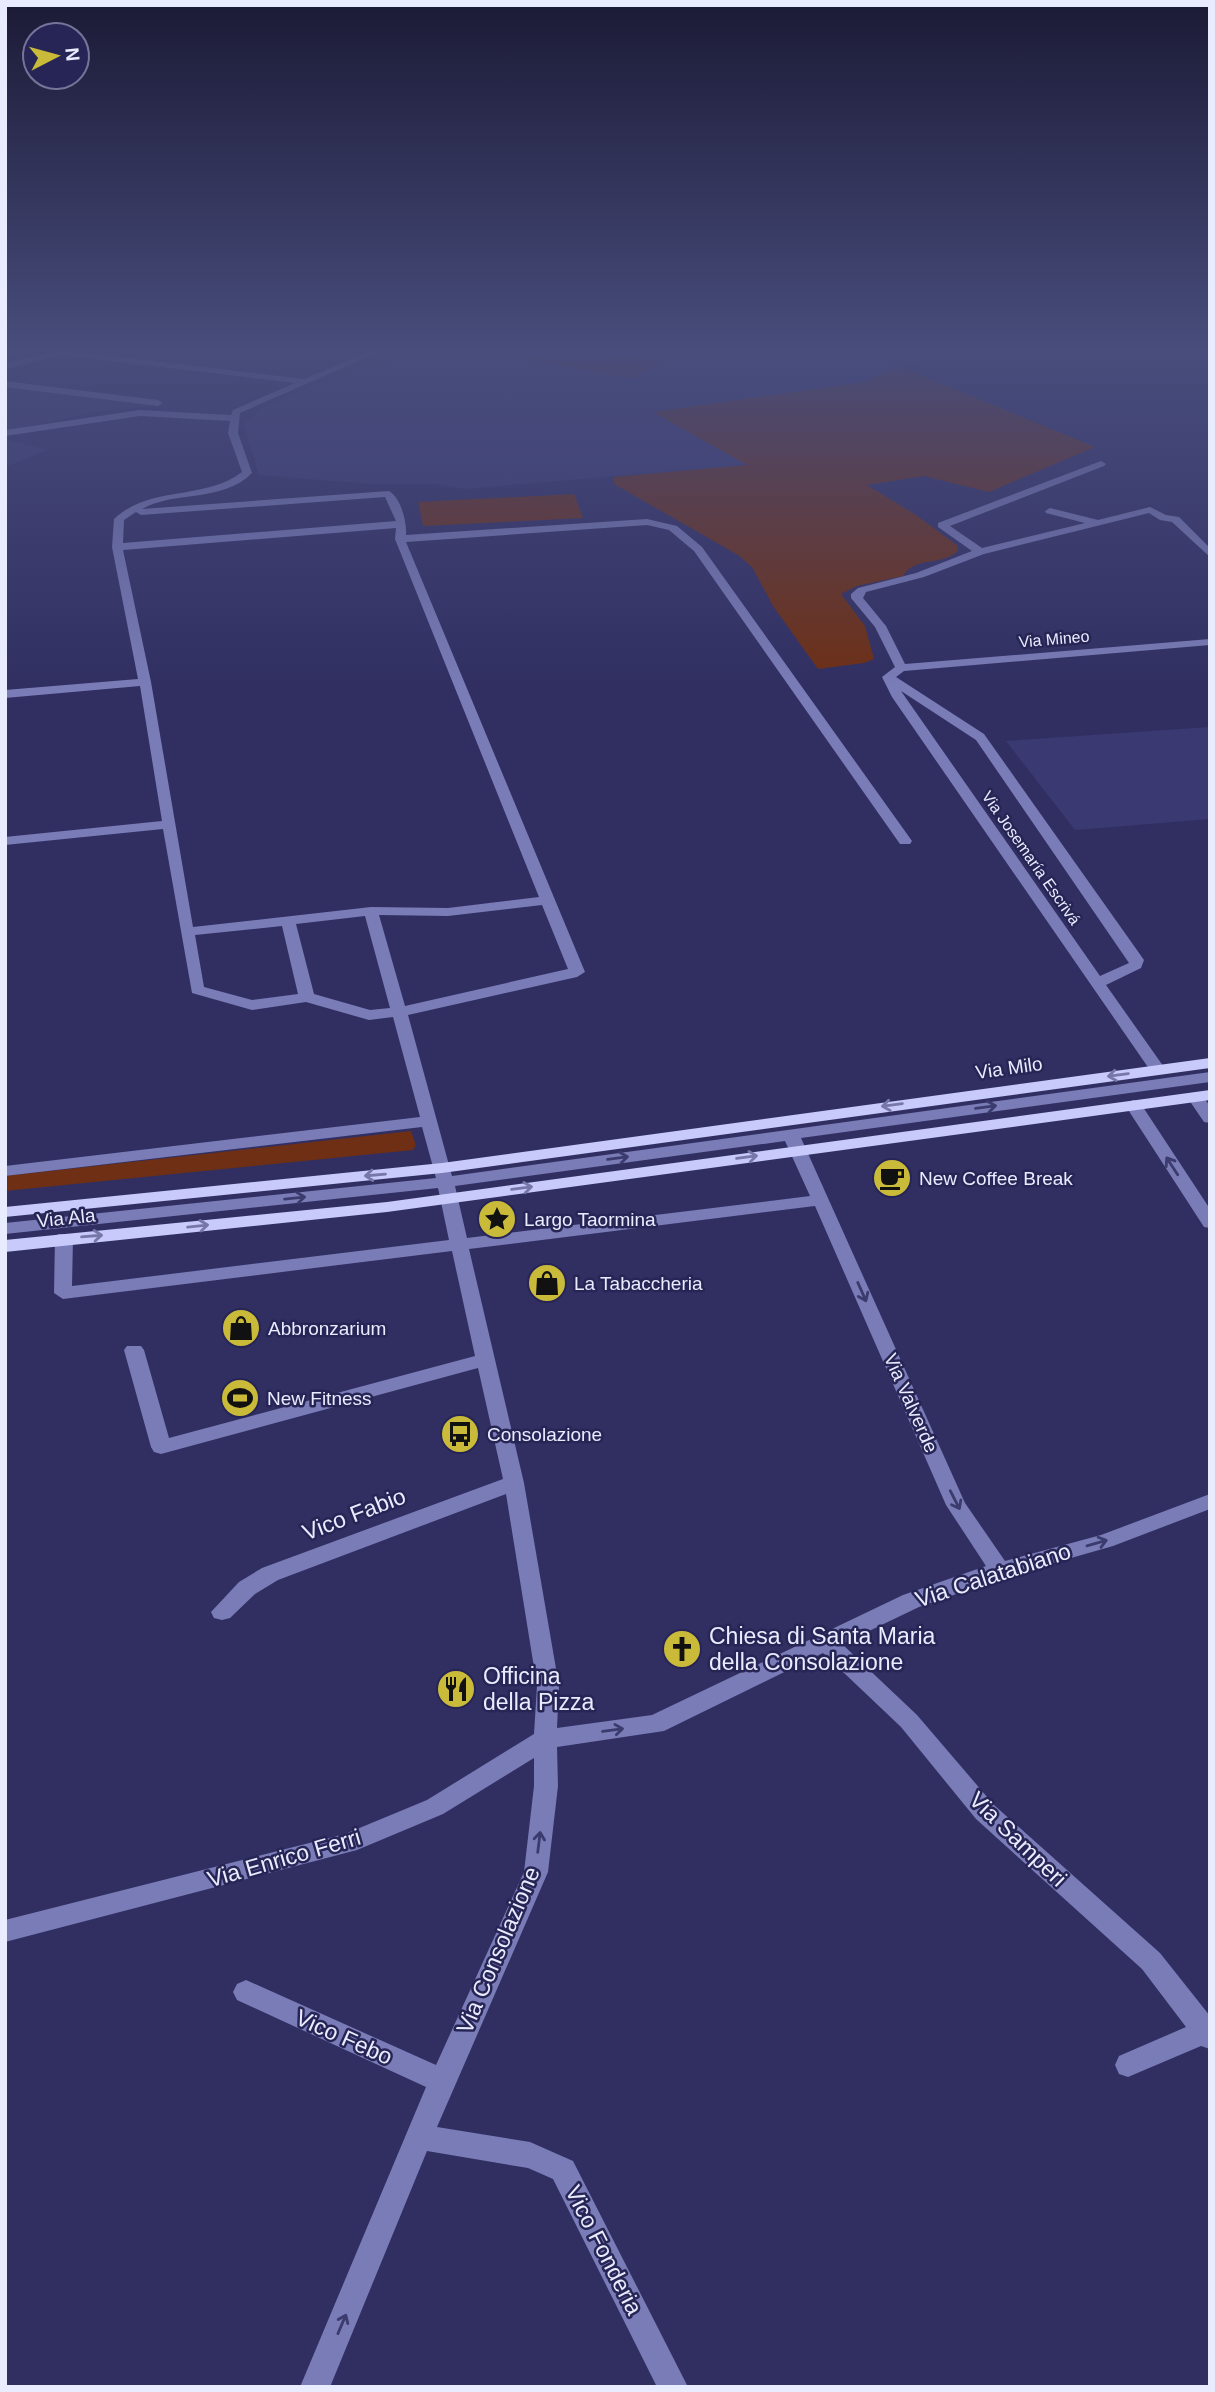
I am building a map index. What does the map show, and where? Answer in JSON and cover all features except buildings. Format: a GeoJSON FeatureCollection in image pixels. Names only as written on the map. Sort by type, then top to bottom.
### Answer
{"type":"FeatureCollection","features":[{"type":"Feature","properties":{"kind":"main road","name":"Via Milo"},"geometry":{"type":"LineString","coordinates":[[791,1135],[814,1116],[1210,1063]]}},
{"type":"Feature","properties":{"kind":"main road"},"geometry":{"type":"LineString","coordinates":[[446,1183],[791,1135],[828,1146],[1202,1096]]}},
{"type":"Feature","properties":{"kind":"main road"},"geometry":{"type":"LineString","coordinates":[[446,1183],[791,1135]]}},
{"type":"Feature","properties":{"kind":"main road","name":"Via Ala"},"geometry":{"type":"LineString","coordinates":[[5,1212],[130,1198],[446,1183]]}},
{"type":"Feature","properties":{"kind":"main road","name":"Via Ala"},"geometry":{"type":"LineString","coordinates":[[5,1245],[131,1233],[446,1183]]}},
{"type":"Feature","properties":{"kind":"street"},"geometry":{"type":"LineString","coordinates":[[127,513],[389,494],[402,524],[400,539],[578,972],[401,1012],[369,1015],[307,997],[252,1005],[197,990],[145,682],[117,547],[120,519],[127,513],[150,501],[223,488],[241,479],[247,472],[244,464]]}},
{"type":"Feature","properties":{"kind":"street"},"geometry":{"type":"LineString","coordinates":[[1101,464],[942,525],[980,552],[1150,510],[1164,518],[1175,519],[1210,554]]}},
{"type":"Feature","properties":{"kind":"street"},"geometry":{"type":"LineString","coordinates":[[1050,511],[1098,523]]}},
{"type":"Feature","properties":{"kind":"street"},"geometry":{"type":"LineString","coordinates":[[400,539],[647,522],[673,528],[698,549],[905,841]]}},
{"type":"Feature","properties":{"kind":"street"},"geometry":{"type":"LineString","coordinates":[[117,547],[402,524]]}},
{"type":"Feature","properties":{"kind":"street","name":"Via Josemaría Escrivá"},"geometry":{"type":"LineString","coordinates":[[980,552],[920,575],[862,590],[857,594],[857,598],[880,626],[895,673],[898,697],[1158,1070]]}},
{"type":"Feature","properties":{"kind":"street","name":"Via Mineo"},"geometry":{"type":"LineString","coordinates":[[895,673],[1210,642]]}},
{"type":"Feature","properties":{"kind":"street"},"geometry":{"type":"LineString","coordinates":[[895,673],[980,737],[1137,960],[1136,965],[1097,983]]}},
{"type":"Feature","properties":{"kind":"street"},"geometry":{"type":"LineString","coordinates":[[5,694],[145,682]]}},
{"type":"Feature","properties":{"kind":"street"},"geometry":{"type":"LineString","coordinates":[[5,841],[169,824]]}},
{"type":"Feature","properties":{"kind":"street"},"geometry":{"type":"LineString","coordinates":[[187,932],[371,911],[449,912],[548,900]]}},
{"type":"Feature","properties":{"kind":"street","name":"Via Consolazione"},"geometry":{"type":"LineString","coordinates":[[316,2387],[442,2081],[536,1872],[546,1786],[548,1686],[514,1483],[446,1183],[371,911]]}},
{"type":"Feature","properties":{"kind":"street"},"geometry":{"type":"LineString","coordinates":[[288,920],[307,997]]}},
{"type":"Feature","properties":{"kind":"street"},"geometry":{"type":"LineString","coordinates":[[791,1135],[1210,1077]]}},
{"type":"Feature","properties":{"kind":"street"},"geometry":{"type":"LineString","coordinates":[[1202,1096],[1210,1118]]}},
{"type":"Feature","properties":{"kind":"street"},"geometry":{"type":"LineString","coordinates":[[1133,1105],[1210,1223]]}},
{"type":"Feature","properties":{"kind":"street"},"geometry":{"type":"LineString","coordinates":[[5,1171],[429,1121]]}},
{"type":"Feature","properties":{"kind":"street","name":"Via Valverde"},"geometry":{"type":"LineString","coordinates":[[791,1135],[956,1505],[1000,1570]]}},
{"type":"Feature","properties":{"kind":"street"},"geometry":{"type":"LineString","coordinates":[[5,1229],[446,1183]]}},
{"type":"Feature","properties":{"kind":"street"},"geometry":{"type":"LineString","coordinates":[[64,1238],[63,1293],[821,1200]]}},
{"type":"Feature","properties":{"kind":"street"},"geometry":{"type":"LineString","coordinates":[[134,1350],[161,1447],[486,1359]]}},
{"type":"Feature","properties":{"kind":"street","name":"Vico Fabio"},"geometry":{"type":"LineString","coordinates":[[222,1612],[247,1588],[270,1574],[514,1483]]}},
{"type":"Feature","properties":{"kind":"street","name":"Via Calatabiano"},"geometry":{"type":"LineString","coordinates":[[545,1739],[656,1724],[911,1601],[1000,1570],[1106,1541],[1210,1501]]}},
{"type":"Feature","properties":{"kind":"street","name":"Via Samperi"},"geometry":{"type":"LineString","coordinates":[[825,1642],[909,1721],[985,1812],[1152,1961],[1208,2034]]}},
{"type":"Feature","properties":{"kind":"street","name":"Via Enrico Ferri"},"geometry":{"type":"LineString","coordinates":[[5,1931],[348,1843],[435,1807],[545,1739]]}},
{"type":"Feature","properties":{"kind":"street","name":"Vico Febo"},"geometry":{"type":"LineString","coordinates":[[247,1992],[442,2081]]}},
{"type":"Feature","properties":{"kind":"street"},"geometry":{"type":"LineString","coordinates":[[1128,2065],[1208,2034]]}},
{"type":"Feature","properties":{"kind":"street","name":"Vico Fonderia"},"geometry":{"type":"LineString","coordinates":[[419,2137],[530,2155],[563,2170],[673,2387]]}},
{"type":"Feature","properties":{"kind":"shaded area"},"geometry":{"type":"Polygon","coordinates":[[[256,464],[749,465],[465,489],[433,484],[371,484],[259,475],[256,464]]]}},
{"type":"Feature","properties":{"kind":"shaded area"},"geometry":{"type":"Polygon","coordinates":[[[745,464],[1056,464],[989,492],[924,476],[867,485],[916,515],[958,546],[958,551],[952,556],[914,566],[903,576],[857,586],[841,594],[865,626],[874,659],[864,663],[818,669],[773,606],[752,567],[738,555],[614,484],[613,477],[747,465],[745,464]]]}},
{"type":"Feature","properties":{"kind":"shaded area"},"geometry":{"type":"Polygon","coordinates":[[[574,494],[583,518],[423,526],[418,502],[574,494]]]}},
{"type":"Feature","properties":{"kind":"shaded area"},"geometry":{"type":"Polygon","coordinates":[[[1210,727],[1210,819],[1075,830],[1006,741],[1210,727]]]}},
{"type":"Feature","properties":{"kind":"shaded area"},"geometry":{"type":"Polygon","coordinates":[[[411,1131],[416,1145],[413,1150],[5,1191],[5,1176],[411,1131]]]}},
{"type":"Feature","properties":{"kind":"place","name":"New Coffee Break"},"geometry":{"type":"Point","coordinates":[892,1178]}},
{"type":"Feature","properties":{"kind":"place","name":"Largo Taormina"},"geometry":{"type":"Point","coordinates":[497,1219]}},
{"type":"Feature","properties":{"kind":"place","name":"La Tabaccheria"},"geometry":{"type":"Point","coordinates":[547,1283]}},
{"type":"Feature","properties":{"kind":"place","name":"Abbronzarium"},"geometry":{"type":"Point","coordinates":[241,1328]}},
{"type":"Feature","properties":{"kind":"place","name":"New Fitness"},"geometry":{"type":"Point","coordinates":[240,1398]}},
{"type":"Feature","properties":{"kind":"place","name":"Consolazione"},"geometry":{"type":"Point","coordinates":[460,1434]}},
{"type":"Feature","properties":{"kind":"place","name":"Chiesa di Santa Maria della Consolazione"},"geometry":{"type":"Point","coordinates":[682,1649]}},
{"type":"Feature","properties":{"kind":"place","name":"Officina della Pizza"},"geometry":{"type":"Point","coordinates":[456,1689]}}]}
